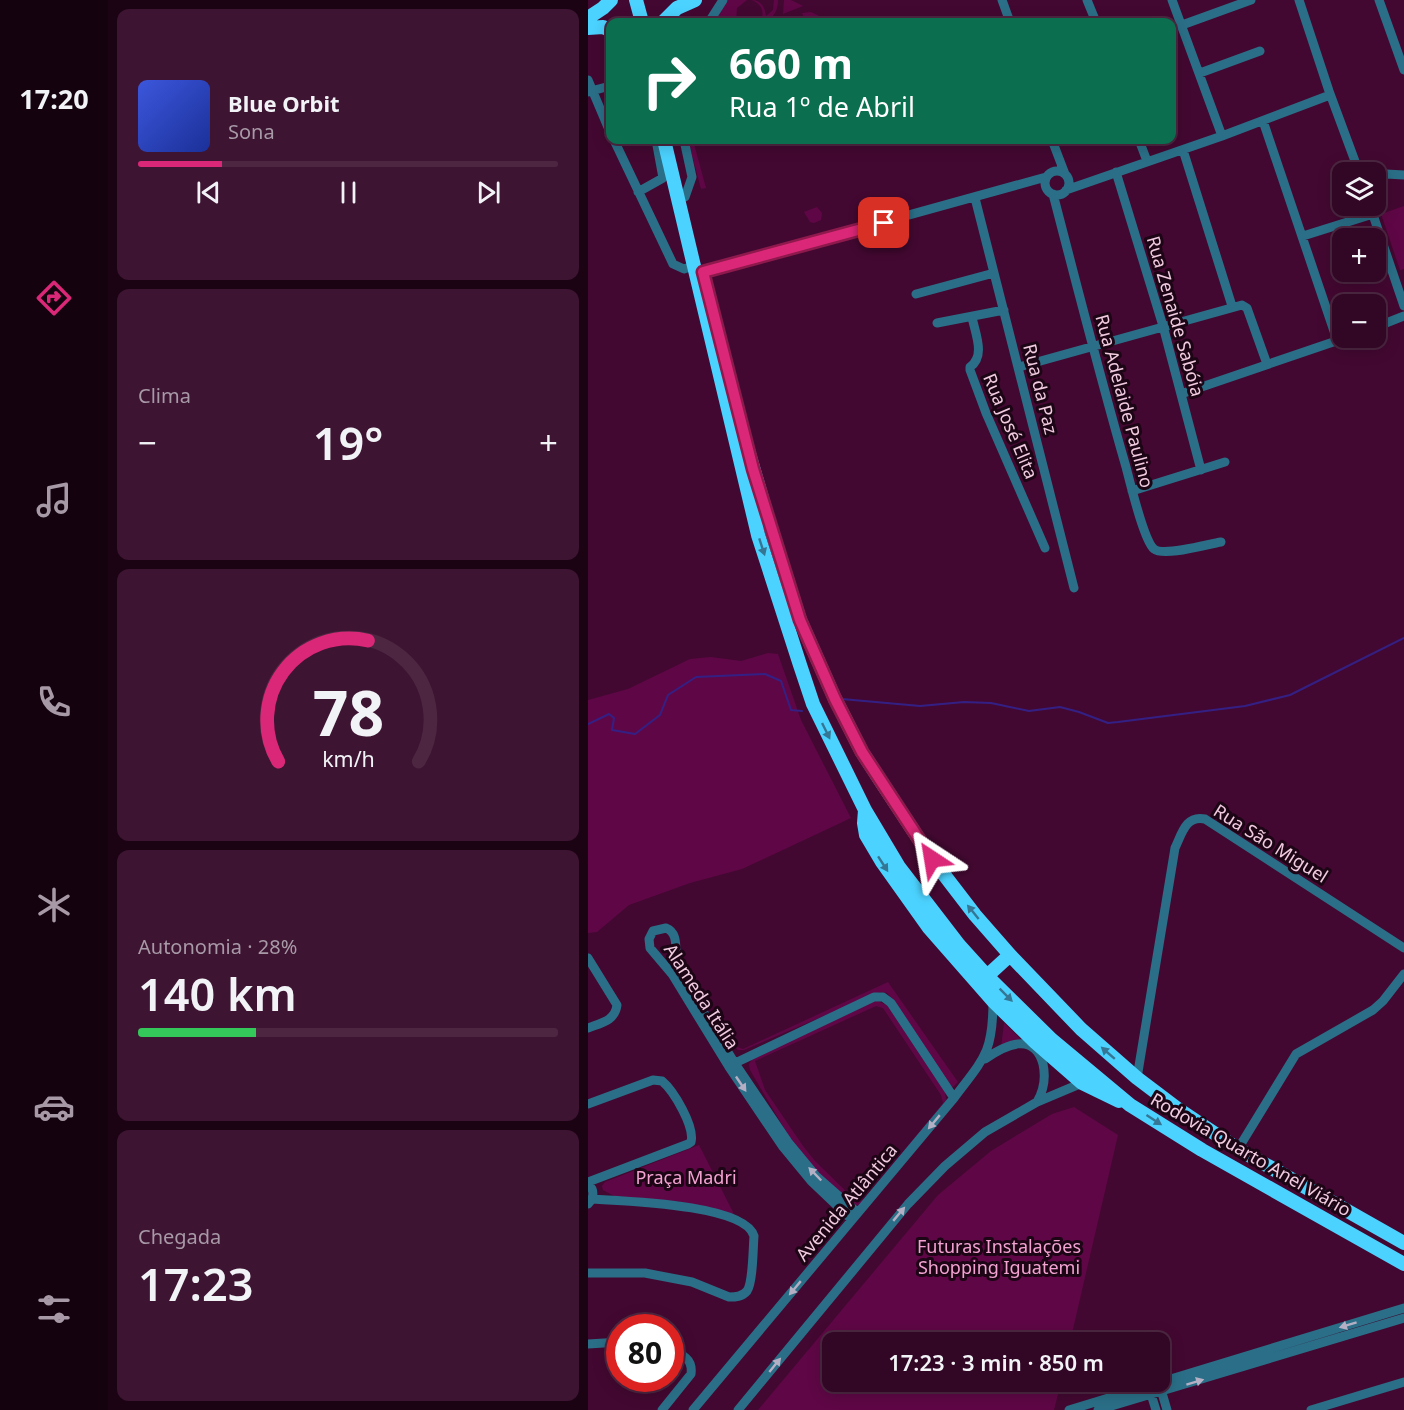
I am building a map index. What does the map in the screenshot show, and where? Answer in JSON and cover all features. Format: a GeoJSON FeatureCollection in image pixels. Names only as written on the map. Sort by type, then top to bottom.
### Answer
{"type":"FeatureCollection","features":[{"type":"Feature","properties":{"kind":"highway"},"geometry":{"type":"LineString","coordinates":[[588,18],[603,9],[610,0]]}},
{"type":"Feature","properties":{"kind":"highway"},"geometry":{"type":"LineString","coordinates":[[629,0],[634,18]]}},
{"type":"Feature","properties":{"kind":"highway"},"geometry":{"type":"LineString","coordinates":[[636,0],[641,18]]}},
{"type":"Feature","properties":{"kind":"highway"},"geometry":{"type":"LineString","coordinates":[[667,18],[677,8],[695,0]]}},
{"type":"Feature","properties":{"kind":"highway"},"geometry":{"type":"LineString","coordinates":[[588,28],[606,28]]}},
{"type":"Feature","properties":{"kind":"highway","name":"Rodovia Quarto Anel Viário"},"geometry":{"type":"LineString","coordinates":[[664,144],[668,179],[698,269],[753,469],[800,620],[849,726],[868,761],[950,884],[1010,955],[1081,1029],[1137,1078],[1183,1113],[1238,1149],[1404,1243]]}},
{"type":"Feature","properties":{"kind":"highway","name":"Rodovia Quarto Anel Viário"},"geometry":{"type":"LineString","coordinates":[[673,144],[698,269],[758,535],[813,704],[865,810],[899,867],[959,945],[987,976],[1052,1040],[1130,1105],[1202,1150],[1404,1264]]}},
{"type":"Feature","properties":{"kind":"highway"},"geometry":{"type":"LineString","coordinates":[[865,810],[863,820],[866,835],[882,862],[929,928],[993,1000],[1035,1042],[1082,1083],[1110,1098],[1130,1105]]}},
{"type":"Feature","properties":{"kind":"highway"},"geometry":{"type":"LineString","coordinates":[[987,976],[1010,955]]}},
{"type":"Feature","properties":{"kind":"highway"},"geometry":{"type":"LineString","coordinates":[[1341,1228],[1349,1212]]}},
{"type":"Feature","properties":{"kind":"street"},"geometry":{"type":"LineString","coordinates":[[712,18],[723,0]]}},
{"type":"Feature","properties":{"kind":"street"},"geometry":{"type":"LineString","coordinates":[[1002,0],[1009,18]]}},
{"type":"Feature","properties":{"kind":"street"},"geometry":{"type":"LineString","coordinates":[[1087,0],[1094,18]]}},
{"type":"Feature","properties":{"kind":"street"},"geometry":{"type":"LineString","coordinates":[[1172,0],[1222,136]]}},
{"type":"Feature","properties":{"kind":"street"},"geometry":{"type":"LineString","coordinates":[[1218,0],[1222,10]]}},
{"type":"Feature","properties":{"kind":"street"},"geometry":{"type":"LineString","coordinates":[[1182,25],[1251,0]]}},
{"type":"Feature","properties":{"kind":"street"},"geometry":{"type":"LineString","coordinates":[[1299,0],[1330,95],[1355,162]]}},
{"type":"Feature","properties":{"kind":"street"},"geometry":{"type":"LineString","coordinates":[[1379,0],[1404,70]]}},
{"type":"Feature","properties":{"kind":"street"},"geometry":{"type":"LineString","coordinates":[[1200,73],[1260,51]]}},
{"type":"Feature","properties":{"kind":"street"},"geometry":{"type":"LineString","coordinates":[[588,80],[590,92],[606,124]]}},
{"type":"Feature","properties":{"kind":"street"},"geometry":{"type":"LineString","coordinates":[[590,92],[606,87]]}},
{"type":"Feature","properties":{"kind":"street"},"geometry":{"type":"LineString","coordinates":[[1046,177],[1046,188],[1053,194],[1061,194],[1066,190],[1222,136],[1330,95]]}},
{"type":"Feature","properties":{"kind":"street"},"geometry":{"type":"LineString","coordinates":[[1263,121],[1332,315]]}},
{"type":"Feature","properties":{"kind":"street"},"geometry":{"type":"LineString","coordinates":[[616,144],[673,264],[698,269],[975,198],[1046,177],[1055,171],[1065,174]]}},
{"type":"Feature","properties":{"kind":"street"},"geometry":{"type":"LineString","coordinates":[[638,192],[668,179],[657,144]]}},
{"type":"Feature","properties":{"kind":"street"},"geometry":{"type":"LineString","coordinates":[[685,144],[692,177],[685,197]]}},
{"type":"Feature","properties":{"kind":"street"},"geometry":{"type":"LineString","coordinates":[[1054,144],[1069,182],[1066,190]]}},
{"type":"Feature","properties":{"kind":"street"},"geometry":{"type":"LineString","coordinates":[[1141,144],[1147,161]]}},
{"type":"Feature","properties":{"kind":"street"},"geometry":{"type":"LineString","coordinates":[[1183,150],[1233,306]]}},
{"type":"Feature","properties":{"kind":"street","name":"Rua Zenaide Sabóia"},"geometry":{"type":"LineString","coordinates":[[1116,172],[1163,326],[1201,470]]}},
{"type":"Feature","properties":{"kind":"street"},"geometry":{"type":"LineString","coordinates":[[1386,174],[1404,175]]}},
{"type":"Feature","properties":{"kind":"street","name":"Rua Adelaide Paulino"},"geometry":{"type":"LineString","coordinates":[[1053,194],[1092,346],[1146,533],[1155,550],[1173,551],[1221,542]]}},
{"type":"Feature","properties":{"kind":"street","name":"Rua da Paz"},"geometry":{"type":"LineString","coordinates":[[975,198],[1074,588]]}},
{"type":"Feature","properties":{"kind":"street"},"geometry":{"type":"LineString","coordinates":[[1303,236],[1355,216]]}},
{"type":"Feature","properties":{"kind":"street"},"geometry":{"type":"LineString","coordinates":[[1373,216],[1404,306]]}},
{"type":"Feature","properties":{"kind":"street"},"geometry":{"type":"LineString","coordinates":[[916,294],[994,273]]}},
{"type":"Feature","properties":{"kind":"street"},"geometry":{"type":"LineString","coordinates":[[1019,367],[1242,305],[1247,308],[1267,364]]}},
{"type":"Feature","properties":{"kind":"street"},"geometry":{"type":"LineString","coordinates":[[936,323],[1004,310]]}},
{"type":"Feature","properties":{"kind":"street"},"geometry":{"type":"LineString","coordinates":[[1386,323],[1404,316]]}},
{"type":"Feature","properties":{"kind":"street","name":"Rua José Elita"},"geometry":{"type":"LineString","coordinates":[[972,317],[979,354],[970,370],[986,413],[1045,548]]}},
{"type":"Feature","properties":{"kind":"street"},"geometry":{"type":"LineString","coordinates":[[1181,394],[1332,342]]}},
{"type":"Feature","properties":{"kind":"street"},"geometry":{"type":"LineString","coordinates":[[1132,491],[1226,462]]}},
{"type":"Feature","properties":{"kind":"street","name":"Rua São Miguel"},"geometry":{"type":"LineString","coordinates":[[1137,1078],[1176,848],[1185,825],[1191,819],[1205,819],[1404,948]]}},
{"type":"Feature","properties":{"kind":"street","name":"Alameda Itália"},"geometry":{"type":"LineString","coordinates":[[730,1067],[679,972],[674,956],[676,940],[674,934],[666,928],[658,929],[650,934],[649,943],[672,974],[730,1067],[804,1162],[855,1216]]}},
{"type":"Feature","properties":{"kind":"street"},"geometry":{"type":"LineString","coordinates":[[661,961],[674,956]]}},
{"type":"Feature","properties":{"kind":"street"},"geometry":{"type":"LineString","coordinates":[[588,958],[617,1005],[614,1016],[608,1021],[588,1028]]}},
{"type":"Feature","properties":{"kind":"street"},"geometry":{"type":"LineString","coordinates":[[1238,1149],[1296,1054],[1373,1010],[1404,974]]}},
{"type":"Feature","properties":{"kind":"street"},"geometry":{"type":"LineString","coordinates":[[730,1067],[874,997],[883,997],[891,1003],[954,1098]]}},
{"type":"Feature","properties":{"kind":"street","name":"Avenida Atlântica"},"geometry":{"type":"LineString","coordinates":[[693,1410],[954,1098],[983,1060],[993,1028],[993,1000]]}},
{"type":"Feature","properties":{"kind":"street"},"geometry":{"type":"LineString","coordinates":[[983,1060],[999,1049],[1012,1044],[1023,1043],[1031,1046],[1037,1051],[1044,1069],[1045,1081],[1037,1102]]}},
{"type":"Feature","properties":{"kind":"street"},"geometry":{"type":"LineString","coordinates":[[588,1104],[653,1080],[662,1081],[675,1097],[689,1122],[693,1135],[688,1144],[588,1183],[593,1191],[590,1201],[689,1206],[747,1225],[754,1236],[749,1288],[735,1297],[729,1297],[693,1282],[645,1274],[588,1272],[588,1264]]}},
{"type":"Feature","properties":{"kind":"street"},"geometry":{"type":"LineString","coordinates":[[738,1410],[908,1204],[945,1166],[985,1131],[1037,1102],[1082,1083]]}},
{"type":"Feature","properties":{"kind":"street"},"geometry":{"type":"LineString","coordinates":[[1170,1385],[1284,1350],[1404,1308]]}},
{"type":"Feature","properties":{"kind":"street"},"geometry":{"type":"LineString","coordinates":[[1284,1350],[1403,1320]]}},
{"type":"Feature","properties":{"kind":"street"},"geometry":{"type":"LineString","coordinates":[[588,1344],[606,1343]]}},
{"type":"Feature","properties":{"kind":"street"},"geometry":{"type":"LineString","coordinates":[[684,1356],[690,1362],[691,1374],[684,1383]]}},
{"type":"Feature","properties":{"kind":"street"},"geometry":{"type":"LineString","coordinates":[[1311,1410],[1404,1382]]}},
{"type":"Feature","properties":{"kind":"street"},"geometry":{"type":"LineString","coordinates":[[662,1410],[676,1392]]}},
{"type":"Feature","properties":{"kind":"street"},"geometry":{"type":"LineString","coordinates":[[1076,1409],[1146,1392]]}},
{"type":"Feature","properties":{"kind":"street"},"geometry":{"type":"LineString","coordinates":[[1098,1410],[1147,1392]]}},
{"type":"Feature","properties":{"kind":"street"},"geometry":{"type":"LineString","coordinates":[[1150,1392],[1156,1410]]}},
{"type":"Feature","properties":{"kind":"street"},"geometry":{"type":"LineString","coordinates":[[1161,1392],[1167,1410]]}},
{"type":"Feature","properties":{"kind":"green space"},"geometry":{"type":"Polygon","coordinates":[[[728,0],[747,0],[737,8],[736,18],[717,18],[728,0]]]}},
{"type":"Feature","properties":{"kind":"green space"},"geometry":{"type":"Polygon","coordinates":[[[751,0],[762,5],[766,16],[773,10],[774,0],[778,0],[775,14],[770,18],[762,18],[761,7],[751,0]]]}},
{"type":"Feature","properties":{"kind":"green space"},"geometry":{"type":"Polygon","coordinates":[[[784,0],[791,0],[803,6],[783,14],[784,0]]]}},
{"type":"Feature","properties":{"kind":"green space"},"geometry":{"type":"Polygon","coordinates":[[[811,12],[821,18],[804,18],[802,13],[811,12]]]}},
{"type":"Feature","properties":{"kind":"green space"},"geometry":{"type":"Polygon","coordinates":[[[689,144],[694,144],[706,188],[701,189],[689,144]]]}},
{"type":"Feature","properties":{"kind":"green space"},"geometry":{"type":"Polygon","coordinates":[[[1404,206],[1404,269],[1400,270],[1382,216],[1386,216],[1386,212],[1404,206]]]}},
{"type":"Feature","properties":{"kind":"green space"},"geometry":{"type":"Polygon","coordinates":[[[817,207],[822,213],[821,220],[810,222],[804,212],[817,207]]]}},
{"type":"Feature","properties":{"kind":"green space"},"geometry":{"type":"Polygon","coordinates":[[[768,653],[778,654],[801,720],[851,818],[742,869],[690,883],[629,905],[597,932],[588,933],[588,700],[628,689],[690,659],[711,657],[741,661],[768,653]]]}},
{"type":"Feature","properties":{"kind":"green space"},"geometry":{"type":"Polygon","coordinates":[[[888,982],[958,1082],[953,1087],[950,1086],[887,993],[880,992],[744,1050],[738,1050],[734,1046],[743,1049],[888,982]]]}},
{"type":"Feature","properties":{"kind":"green space"},"geometry":{"type":"Polygon","coordinates":[[[875,1001],[880,1002],[888,1006],[945,1091],[946,1100],[860,1209],[829,1184],[798,1152],[750,1070],[749,1064],[752,1059],[875,1001]],[[876,1006],[755,1061],[765,1090],[803,1146],[857,1202],[864,1199],[943,1103],[941,1095],[883,1008],[876,1006]]]}},
{"type":"Feature","properties":{"kind":"green space"},"geometry":{"type":"Polygon","coordinates":[[[1004,1023],[1024,1042],[1001,1048],[1004,1023]]]}},
{"type":"Feature","properties":{"kind":"green space","name":"Futuras Instalações Shopping Iguatemi"},"geometry":{"type":"Polygon","coordinates":[[[1074,1107],[1118,1135],[1072,1332],[823,1332],[938,1195],[991,1151],[1052,1114],[1074,1107]]]}},
{"type":"Feature","properties":{"kind":"green space","name":"Praça Madri"},"geometry":{"type":"Polygon","coordinates":[[[699,1145],[734,1214],[682,1202],[614,1196],[603,1190],[602,1186],[605,1182],[699,1145]]]}},
{"type":"Feature","properties":{"kind":"green space","name":"Futuras Instalações Shopping Iguatemi"},"geometry":{"type":"Polygon","coordinates":[[[822,1334],[822,1392],[1058,1392],[1054,1410],[758,1410],[822,1334]]]}},
{"type":"Feature","properties":{"kind":"waterway"},"geometry":{"type":"LineString","coordinates":[[842,699],[920,706],[964,702],[991,703],[1029,711],[1060,707],[1108,723],[1118,722],[1245,706],[1290,695],[1404,638]]}},
{"type":"Feature","properties":{"kind":"waterway"},"geometry":{"type":"LineString","coordinates":[[588,724],[609,714],[614,718],[612,730],[635,734],[660,715],[668,695],[696,677],[765,674],[781,681],[791,710],[802,711]]}},
{"type":"Feature","properties":{"kind":"route"},"geometry":{"type":"LineString","coordinates":[[884,223],[703,272],[753,469],[800,620],[835,699],[862,752],[932,859]]}}]}
